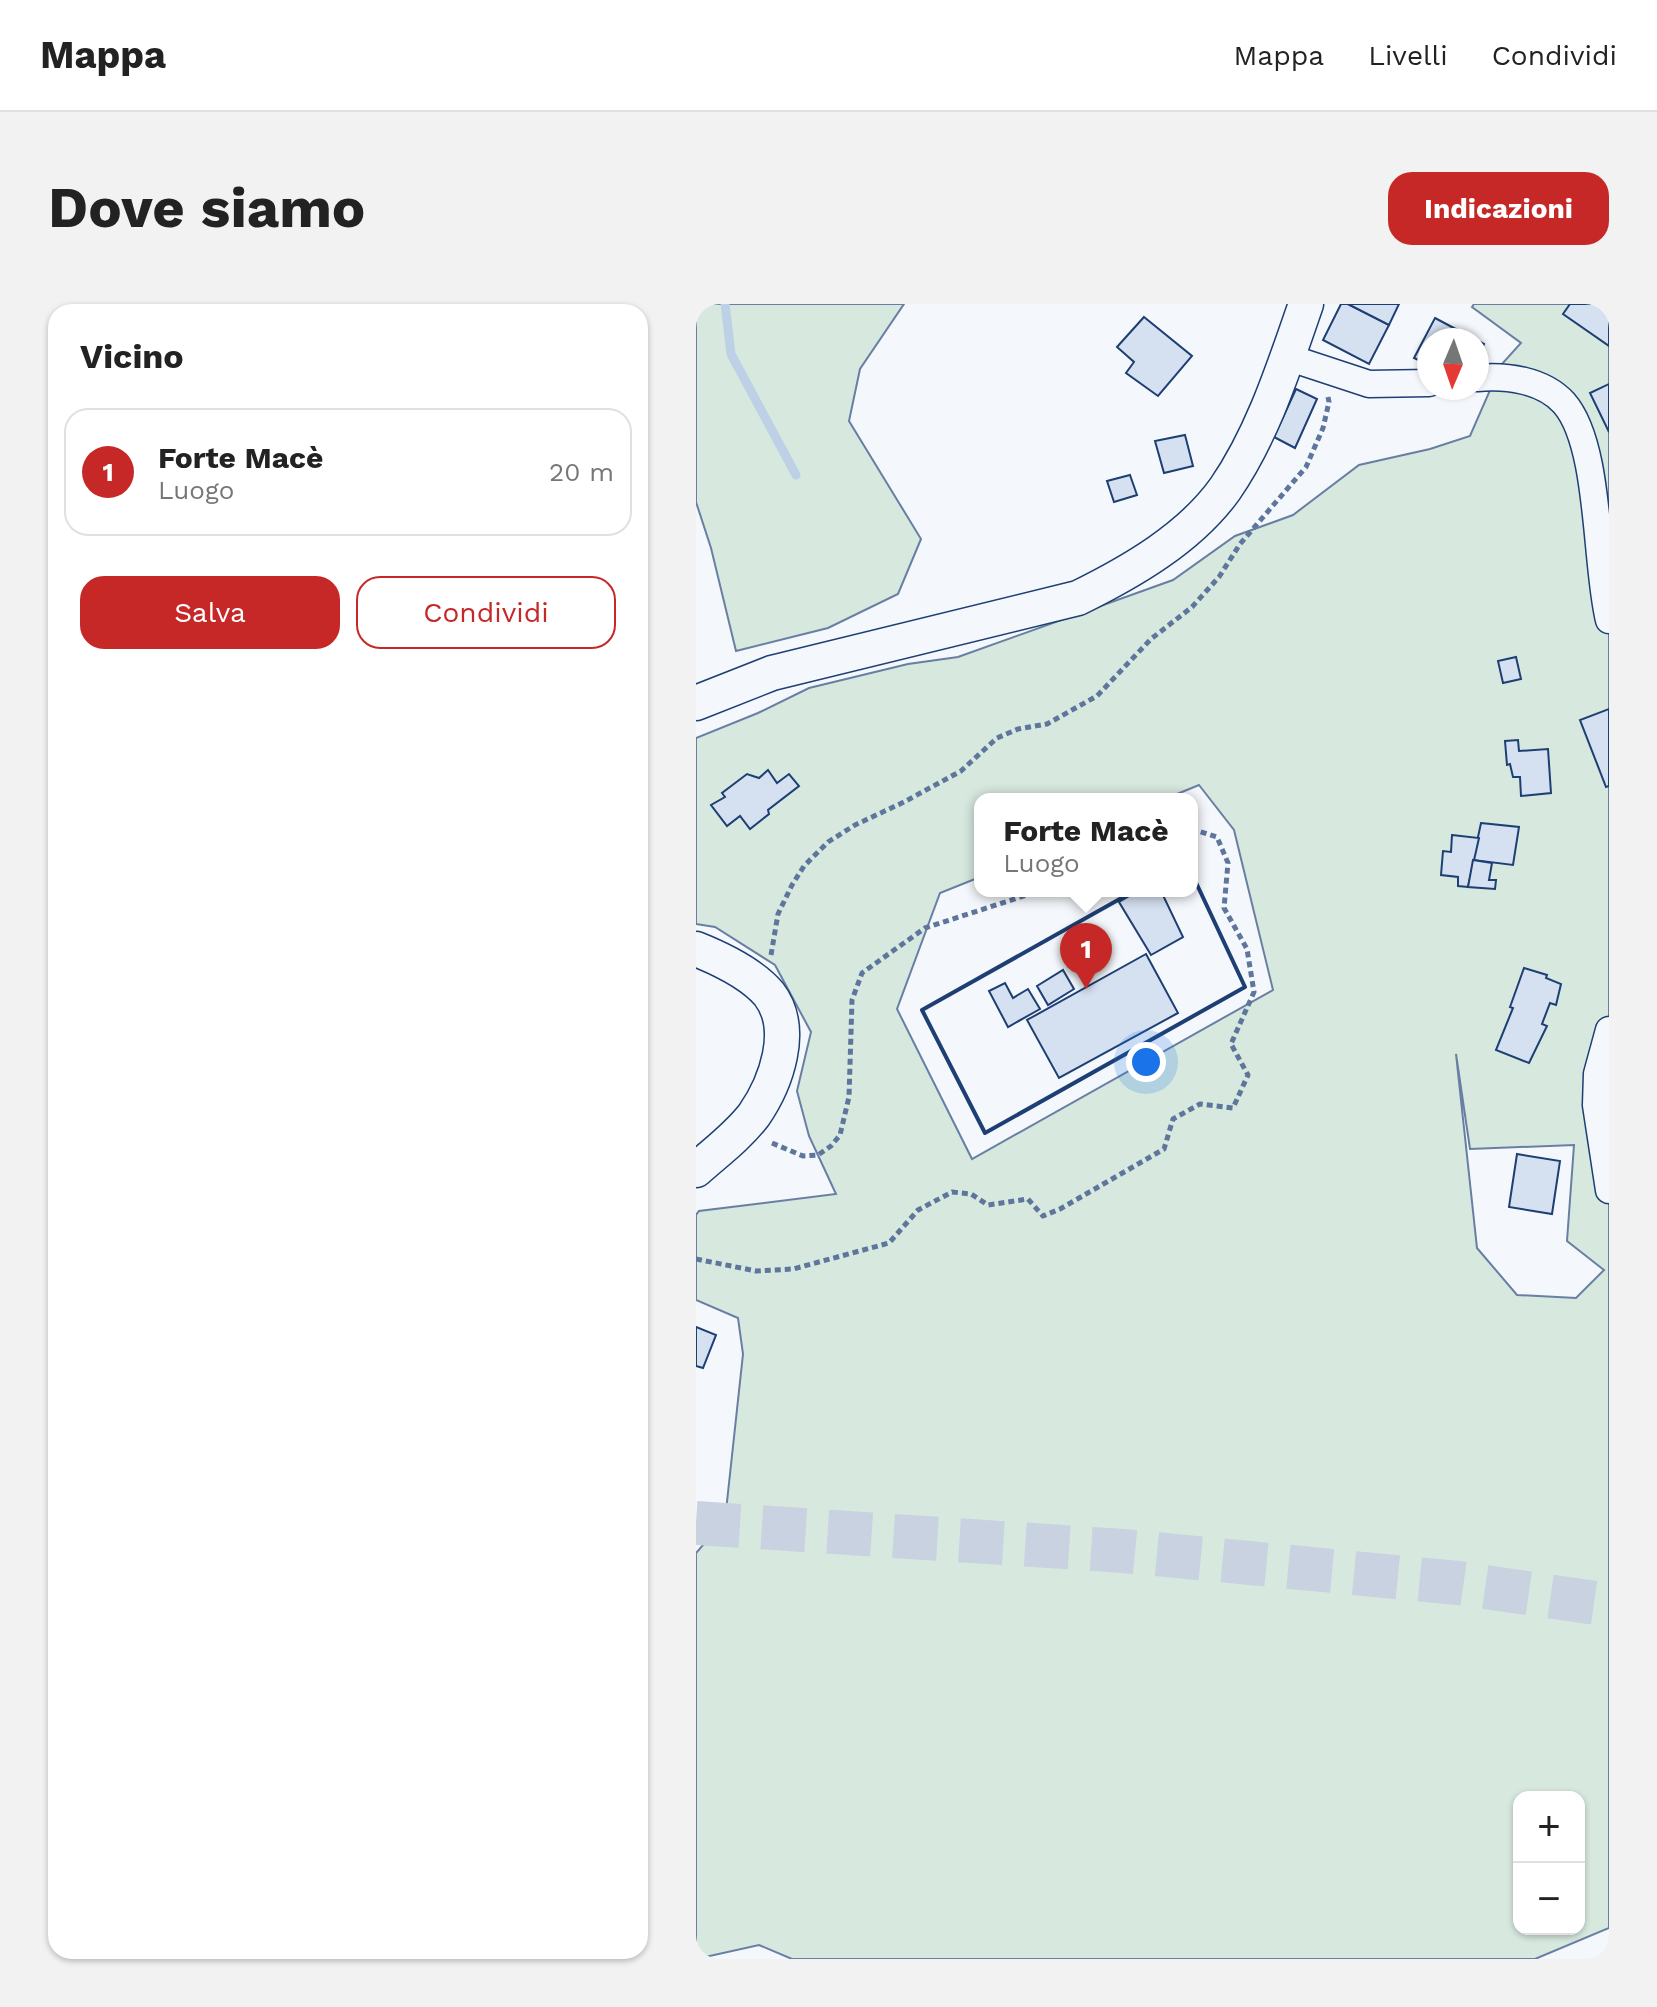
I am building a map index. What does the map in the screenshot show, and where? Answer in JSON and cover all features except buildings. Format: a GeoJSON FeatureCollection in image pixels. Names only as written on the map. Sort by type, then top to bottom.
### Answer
{"type":"FeatureCollection","features":[{"type":"Feature","properties":{"kind":"street"},"geometry":{"type":"LineString","coordinates":[[696,703],[772,673],[1078,598],[1120,578],[1186,531],[1224,490],[1267,408],[1306,304]]}},
{"type":"Feature","properties":{"kind":"street"},"geometry":{"type":"LineString","coordinates":[[1287,357],[1369,384],[1417,383]]}},
{"type":"Feature","properties":{"kind":"street"},"geometry":{"type":"LineString","coordinates":[[1489,379],[1524,380],[1544,389],[1563,402],[1576,424],[1590,472],[1609,620]]}},
{"type":"Feature","properties":{"kind":"street"},"geometry":{"type":"LineString","coordinates":[[696,949],[738,969],[761,987],[771,997],[781,1029],[780,1054],[765,1096],[744,1126],[696,1170]]}},
{"type":"Feature","properties":{"kind":"street"},"geometry":{"type":"LineString","coordinates":[[1609,1030],[1597,1074],[1596,1105],[1609,1190]]}},
{"type":"Feature","properties":{"kind":"path"},"geometry":{"type":"LineString","coordinates":[[761,987],[774,946],[778,914],[804,866],[828,842],[855,825],[961,771],[997,738],[1018,729],[1047,724],[1097,696],[1151,639],[1192,607],[1219,577],[1240,544],[1306,467],[1323,428],[1329,402],[1326,390]]}},
{"type":"Feature","properties":{"kind":"path"},"geometry":{"type":"LineString","coordinates":[[696,1259],[756,1271],[793,1269],[862,1252],[889,1243],[918,1210],[952,1192],[971,1194],[988,1205],[1028,1199],[1043,1216],[1164,1149],[1173,1119],[1200,1104],[1233,1108],[1248,1075],[1231,1044],[1254,992],[1247,949],[1224,908],[1228,863],[1217,837],[1198,833]]}},
{"type":"Feature","properties":{"kind":"path"},"geometry":{"type":"LineString","coordinates":[[744,1126],[769,1142],[803,1156],[818,1155],[831,1146],[840,1135],[849,1097],[852,1000],[862,973],[925,928],[1021,897]]}},
{"type":"Feature","properties":{"kind":"shaded area"},"geometry":{"type":"Polygon","coordinates":[[[696,304],[904,304],[860,369],[849,421],[921,539],[898,594],[828,628],[736,651],[711,548],[696,502],[696,304]]]}},
{"type":"Feature","properties":{"kind":"shaded area"},"geometry":{"type":"Polygon","coordinates":[[[1474,304],[1569,304],[1609,328],[1609,1928],[1535,1959],[792,1959],[759,1945],[696,1959],[696,1553],[725,1520],[743,1354],[738,1318],[696,1300],[696,1215],[699,1211],[836,1194],[809,1136],[797,1091],[811,1032],[775,965],[715,927],[696,924],[696,738],[809,688],[908,664],[958,657],[1173,580],[1235,536],[1293,515],[1359,465],[1430,449],[1470,436],[1486,400],[1489,400],[1489,392],[1501,365],[1521,343],[1472,307],[1474,304]],[[1199,785],[1180,793],[974,793],[974,879],[940,893],[897,1009],[972,1159],[1273,990],[1234,830],[1199,785]],[[1456,1054],[1477,1248],[1517,1295],[1576,1298],[1604,1270],[1567,1241],[1574,1145],[1470,1149],[1456,1054]]]}},
{"type":"Feature","properties":{"kind":"waterway"},"geometry":{"type":"LineString","coordinates":[[725,304],[731,354],[796,475]]}},
{"type":"Feature","properties":{"kind":"tunnel"},"geometry":{"type":"LineString","coordinates":[[696,1523],[1124,1551],[1458,1583],[1609,1605]]}},
{"type":"Feature","properties":{"kind":"wall"},"geometry":{"type":"LineString","coordinates":[[1123,897],[922,1010],[985,1133],[1245,987],[1198,887]]}},
{"type":"Feature","properties":{"kind":"place","name":"Forte Macè"},"geometry":{"type":"Point","coordinates":[1086,989]}}]}
